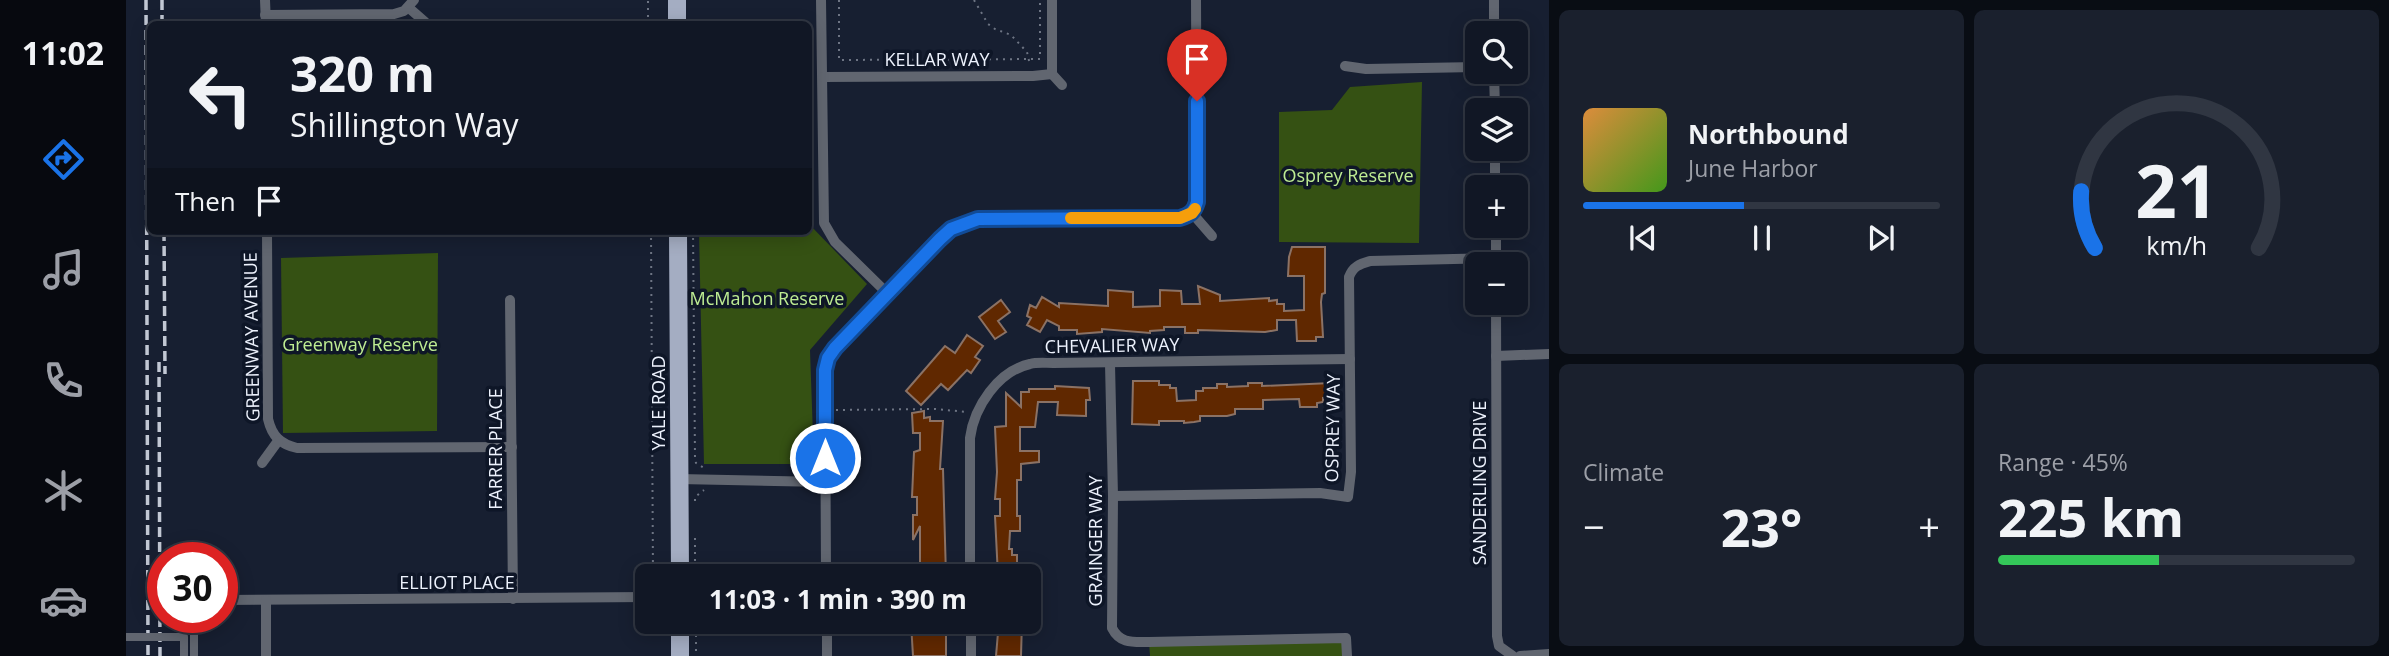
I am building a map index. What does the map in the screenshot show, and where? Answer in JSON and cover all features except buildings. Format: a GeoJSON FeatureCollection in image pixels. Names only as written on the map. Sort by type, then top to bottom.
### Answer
{"type":"FeatureCollection","features":[{"type":"Feature","properties":{"kind":"main road"},"geometry":{"type":"LineString","coordinates":[[677,0],[677,21]]}},
{"type":"Feature","properties":{"kind":"main road","name":"YALE ROAD"},"geometry":{"type":"LineString","coordinates":[[678,235],[680,564]]}},
{"type":"Feature","properties":{"kind":"main road"},"geometry":{"type":"LineString","coordinates":[[680,634],[680,656]]}},
{"type":"Feature","properties":{"kind":"street"},"geometry":{"type":"LineString","coordinates":[[265,0],[265,20],[394,14],[412,4],[424,21]]}},
{"type":"Feature","properties":{"kind":"street"},"geometry":{"type":"LineString","coordinates":[[821,0],[824,223],[835,242],[887,293]]}},
{"type":"Feature","properties":{"kind":"street"},"geometry":{"type":"LineString","coordinates":[[1052,0],[1052,74],[1062,85]]}},
{"type":"Feature","properties":{"kind":"street"},"geometry":{"type":"LineString","coordinates":[[826,564],[825,370],[828,358],[846,335],[940,239],[951,229],[978,219],[1180,218],[1192,213],[1197,202],[1196,0]]}},
{"type":"Feature","properties":{"kind":"street"},"geometry":{"type":"LineString","coordinates":[[1494,0],[1494,21]]}},
{"type":"Feature","properties":{"kind":"street"},"geometry":{"type":"LineString","coordinates":[[1345,65],[1366,69],[1465,67]]}},
{"type":"Feature","properties":{"kind":"street","name":"KELLAR WAY"},"geometry":{"type":"LineString","coordinates":[[823,77],[1052,74]]}},
{"type":"Feature","properties":{"kind":"street"},"geometry":{"type":"LineString","coordinates":[[1192,213],[1212,236]]}},
{"type":"Feature","properties":{"kind":"street","name":"GREENWAY AVENUE"},"geometry":{"type":"LineString","coordinates":[[267,235],[268,419],[270,429],[278,441],[297,447],[512,447]]}},
{"type":"Feature","properties":{"kind":"street","name":"OSPREY WAY"},"geometry":{"type":"LineString","coordinates":[[1113,496],[1320,492],[1348,497],[1351,472],[1349,277],[1355,267],[1370,261],[1465,261]]}},
{"type":"Feature","properties":{"kind":"street","name":"FARRER PLACE"},"geometry":{"type":"LineString","coordinates":[[510,300],[513,599]]}},
{"type":"Feature","properties":{"kind":"street","name":"SANDERLING DRIVE"},"geometry":{"type":"LineString","coordinates":[[1496,315],[1497,636],[1499,646],[1513,656]]}},
{"type":"Feature","properties":{"kind":"street"},"geometry":{"type":"LineString","coordinates":[[1496,356],[1549,354]]}},
{"type":"Feature","properties":{"kind":"street","name":"CHEVALIER WAY"},"geometry":{"type":"LineString","coordinates":[[975,414],[988,395],[1015,369],[1031,364],[1350,359]]}},
{"type":"Feature","properties":{"kind":"street","name":"GRAINGER WAY"},"geometry":{"type":"LineString","coordinates":[[1110,363],[1112,628],[1119,639],[1149,642],[1346,638],[1347,656]]}},
{"type":"Feature","properties":{"kind":"street"},"geometry":{"type":"LineString","coordinates":[[970,564],[970,438],[975,414]]}},
{"type":"Feature","properties":{"kind":"street","name":"GREENWAY AVENUE"},"geometry":{"type":"LineString","coordinates":[[262,463],[278,441]]}},
{"type":"Feature","properties":{"kind":"street"},"geometry":{"type":"LineString","coordinates":[[679,479],[825,482]]}},
{"type":"Feature","properties":{"kind":"street","name":"ELLIOT PLACE"},"geometry":{"type":"LineString","coordinates":[[238,600],[635,597]]}},
{"type":"Feature","properties":{"kind":"street"},"geometry":{"type":"LineString","coordinates":[[266,600],[266,656]]}},
{"type":"Feature","properties":{"kind":"street"},"geometry":{"type":"LineString","coordinates":[[827,634],[827,656]]}},
{"type":"Feature","properties":{"kind":"street"},"geometry":{"type":"LineString","coordinates":[[971,634],[971,656]]}},
{"type":"Feature","properties":{"kind":"street"},"geometry":{"type":"LineString","coordinates":[[194,635],[194,656]]}},
{"type":"Feature","properties":{"kind":"street"},"geometry":{"type":"LineString","coordinates":[[126,637],[184,636],[184,656]]}},
{"type":"Feature","properties":{"kind":"street"},"geometry":{"type":"LineString","coordinates":[[1520,656],[1549,654]]}},
{"type":"Feature","properties":{"kind":"path"},"geometry":{"type":"LineString","coordinates":[[648,0],[648,21]]}},
{"type":"Feature","properties":{"kind":"path"},"geometry":{"type":"LineString","coordinates":[[839,0],[839,60],[1040,59],[1040,0]]}},
{"type":"Feature","properties":{"kind":"path"},"geometry":{"type":"LineString","coordinates":[[974,0],[988,24],[1011,35],[1027,52],[1033,76]]}},
{"type":"Feature","properties":{"kind":"path"},"geometry":{"type":"LineString","coordinates":[[651,235],[653,564]]}},
{"type":"Feature","properties":{"kind":"path"},"geometry":{"type":"LineString","coordinates":[[694,235],[695,458],[696,463],[707,472]]}},
{"type":"Feature","properties":{"kind":"path"},"geometry":{"type":"LineString","coordinates":[[825,410],[935,409],[975,414]]}},
{"type":"Feature","properties":{"kind":"path"},"geometry":{"type":"LineString","coordinates":[[695,503],[695,497],[707,486]]}},
{"type":"Feature","properties":{"kind":"path"},"geometry":{"type":"LineString","coordinates":[[695,539],[695,564]]}},
{"type":"Feature","properties":{"kind":"path"},"geometry":{"type":"LineString","coordinates":[[696,634],[696,656]]}},
{"type":"Feature","properties":{"kind":"green space","name":"Osprey Reserve"},"geometry":{"type":"Polygon","coordinates":[[[1422,82],[1419,243],[1279,242],[1279,112],[1332,110],[1350,87],[1422,82]]]}},
{"type":"Feature","properties":{"kind":"green space","name":"McMahon Reserve"},"geometry":{"type":"Polygon","coordinates":[[[812,227],[867,284],[810,350],[814,464],[704,464],[699,235],[812,235],[812,227]]]}},
{"type":"Feature","properties":{"kind":"green space","name":"Greenway Reserve"},"geometry":{"type":"Polygon","coordinates":[[[438,253],[437,431],[283,433],[281,258],[438,253]]]}},
{"type":"Feature","properties":{"kind":"green space"},"geometry":{"type":"Polygon","coordinates":[[[1346,638],[1347,656],[1150,656],[1149,642],[1346,638]]]}},
{"type":"Feature","properties":{"kind":"railway"},"geometry":{"type":"LineString","coordinates":[[146,0],[148,656]]}},
{"type":"Feature","properties":{"kind":"railway"},"geometry":{"type":"LineString","coordinates":[[162,0],[162,21]]}},
{"type":"Feature","properties":{"kind":"railway"},"geometry":{"type":"LineString","coordinates":[[164,235],[165,374]]}},
{"type":"Feature","properties":{"kind":"railway"},"geometry":{"type":"LineString","coordinates":[[159,362],[160,656]]}},
{"type":"Feature","properties":{"kind":"slow traffic"},"geometry":{"type":"LineString","coordinates":[[1071,218],[1180,218],[1195,209]]}},
{"type":"Feature","properties":{"kind":"route"},"geometry":{"type":"LineString","coordinates":[[825,458],[825,370],[828,358],[846,335],[940,239],[951,229],[978,219],[1187,216],[1195,209],[1197,202],[1197,101]]}}]}
